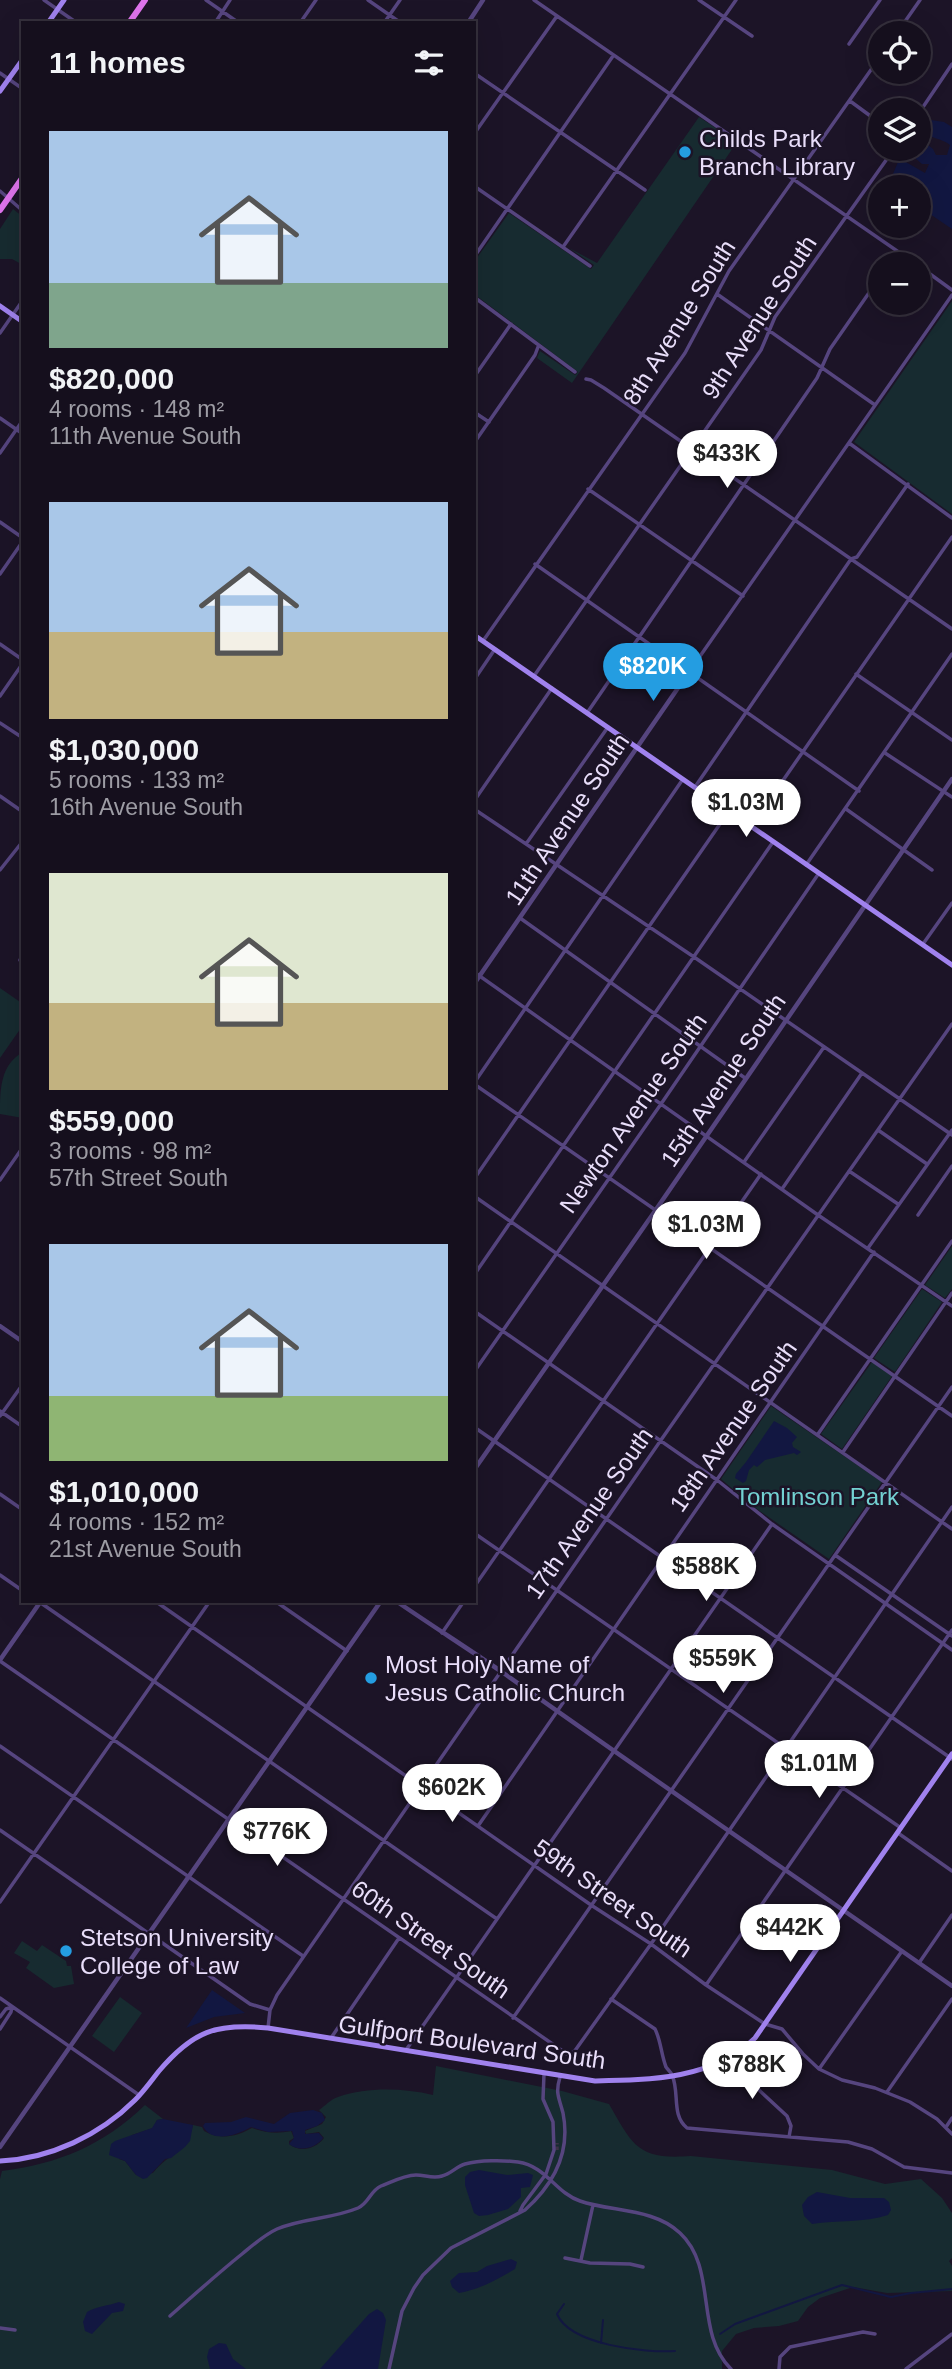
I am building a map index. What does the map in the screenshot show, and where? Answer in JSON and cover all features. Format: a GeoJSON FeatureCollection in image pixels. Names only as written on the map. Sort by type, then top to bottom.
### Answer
{"type":"FeatureCollection","features":[{"type":"Feature","properties":{"kind":"main road"},"geometry":{"type":"LineString","coordinates":[[49,21],[64,0]]}},
{"type":"Feature","properties":{"kind":"main road"},"geometry":{"type":"LineString","coordinates":[[130,21],[145,0]]}},
{"type":"Feature","properties":{"kind":"main road"},"geometry":{"type":"LineString","coordinates":[[0,91],[21,62]]}},
{"type":"Feature","properties":{"kind":"main road"},"geometry":{"type":"LineString","coordinates":[[0,210],[21,180]]}},
{"type":"Feature","properties":{"kind":"main road"},"geometry":{"type":"LineString","coordinates":[[0,306],[21,321]]}},
{"type":"Feature","properties":{"kind":"main road"},"geometry":{"type":"LineString","coordinates":[[476,636],[952,965]]}},
{"type":"Feature","properties":{"kind":"main road","name":"Gulfport Boulevard South"},"geometry":{"type":"LineString","coordinates":[[0,2161],[41,2154],[77,2142],[109,2122],[140,2095],[179,2049],[205,2032],[228,2026],[268,2028],[595,2081],[672,2075],[709,2067],[733,2057],[755,2038],[951,1757]]}},
{"type":"Feature","properties":{"kind":"street"},"geometry":{"type":"LineString","coordinates":[[44,0],[74,21]]}},
{"type":"Feature","properties":{"kind":"street"},"geometry":{"type":"LineString","coordinates":[[206,0],[236,21]]}},
{"type":"Feature","properties":{"kind":"street"},"geometry":{"type":"LineString","coordinates":[[216,21],[230,0]]}},
{"type":"Feature","properties":{"kind":"street"},"geometry":{"type":"LineString","coordinates":[[301,21],[316,0]]}},
{"type":"Feature","properties":{"kind":"street"},"geometry":{"type":"LineString","coordinates":[[368,0],[398,21]]}},
{"type":"Feature","properties":{"kind":"street"},"geometry":{"type":"LineString","coordinates":[[386,21],[400,0]]}},
{"type":"Feature","properties":{"kind":"street"},"geometry":{"type":"LineString","coordinates":[[469,21],[483,0]]}},
{"type":"Feature","properties":{"kind":"street"},"geometry":{"type":"LineString","coordinates":[[534,0],[898,252]]}},
{"type":"Feature","properties":{"kind":"street"},"geometry":{"type":"LineString","coordinates":[[699,0],[752,36]]}},
{"type":"Feature","properties":{"kind":"street"},"geometry":{"type":"LineString","coordinates":[[563,247],[736,0]]}},
{"type":"Feature","properties":{"kind":"street"},"geometry":{"type":"LineString","coordinates":[[849,44],[880,0]]}},
{"type":"Feature","properties":{"kind":"street"},"geometry":{"type":"LineString","coordinates":[[905,21],[920,0]]}},
{"type":"Feature","properties":{"kind":"street"},"geometry":{"type":"LineString","coordinates":[[476,132],[557,16]]}},
{"type":"Feature","properties":{"kind":"street"},"geometry":{"type":"LineString","coordinates":[[476,254],[613,56]]}},
{"type":"Feature","properties":{"kind":"street"},"geometry":{"type":"LineString","coordinates":[[929,98],[952,65]]}},
{"type":"Feature","properties":{"kind":"street"},"geometry":{"type":"LineString","coordinates":[[0,73],[21,88]]}},
{"type":"Feature","properties":{"kind":"street"},"geometry":{"type":"LineString","coordinates":[[476,74],[645,190]]}},
{"type":"Feature","properties":{"kind":"street","name":"8th Avenue South"},"geometry":{"type":"LineString","coordinates":[[483,641],[685,354],[729,271],[868,75]]}},
{"type":"Feature","properties":{"kind":"street"},"geometry":{"type":"LineString","coordinates":[[850,101],[868,114]]}},
{"type":"Feature","properties":{"kind":"street","name":"9th Avenue South"},"geometry":{"type":"LineString","coordinates":[[534,676],[761,350],[775,317],[886,161]]}},
{"type":"Feature","properties":{"kind":"street"},"geometry":{"type":"LineString","coordinates":[[476,187],[590,266]]}},
{"type":"Feature","properties":{"kind":"street"},"geometry":{"type":"LineString","coordinates":[[0,191],[21,209]]}},
{"type":"Feature","properties":{"kind":"street"},"geometry":{"type":"LineString","coordinates":[[931,275],[952,290]]}},
{"type":"Feature","properties":{"kind":"street"},"geometry":{"type":"LineString","coordinates":[[717,294],[875,405]]}},
{"type":"Feature","properties":{"kind":"street"},"geometry":{"type":"LineString","coordinates":[[587,713],[817,378],[830,349],[868,294]]}},
{"type":"Feature","properties":{"kind":"street","name":"11th Avenue South"},"geometry":{"type":"LineString","coordinates":[[476,981],[952,295]]}},
{"type":"Feature","properties":{"kind":"street"},"geometry":{"type":"LineString","coordinates":[[476,298],[575,372]]}},
{"type":"Feature","properties":{"kind":"street"},"geometry":{"type":"LineString","coordinates":[[0,332],[21,303]]}},
{"type":"Feature","properties":{"kind":"street"},"geometry":{"type":"LineString","coordinates":[[476,374],[511,324]]}},
{"type":"Feature","properties":{"kind":"street"},"geometry":{"type":"LineString","coordinates":[[476,440],[538,347]]}},
{"type":"Feature","properties":{"kind":"street"},"geometry":{"type":"LineString","coordinates":[[586,379],[642,414],[952,629]]}},
{"type":"Feature","properties":{"kind":"street"},"geometry":{"type":"LineString","coordinates":[[476,413],[489,422]]}},
{"type":"Feature","properties":{"kind":"street"},"geometry":{"type":"LineString","coordinates":[[0,418],[21,432]]}},
{"type":"Feature","properties":{"kind":"street"},"geometry":{"type":"LineString","coordinates":[[0,453],[21,424]]}},
{"type":"Feature","properties":{"kind":"street"},"geometry":{"type":"LineString","coordinates":[[849,443],[952,518]]}},
{"type":"Feature","properties":{"kind":"street"},"geometry":{"type":"LineString","coordinates":[[695,787],[851,559],[857,557],[908,484]]}},
{"type":"Feature","properties":{"kind":"street"},"geometry":{"type":"LineString","coordinates":[[588,489],[743,596]]}},
{"type":"Feature","properties":{"kind":"street"},"geometry":{"type":"LineString","coordinates":[[0,522],[21,538]]}},
{"type":"Feature","properties":{"kind":"street"},"geometry":{"type":"LineString","coordinates":[[751,826],[952,537]]}},
{"type":"Feature","properties":{"kind":"street"},"geometry":{"type":"LineString","coordinates":[[0,574],[21,543]]}},
{"type":"Feature","properties":{"kind":"street"},"geometry":{"type":"LineString","coordinates":[[535,564],[859,791]]}},
{"type":"Feature","properties":{"kind":"street"},"geometry":{"type":"LineString","coordinates":[[0,644],[21,660]]}},
{"type":"Feature","properties":{"kind":"street"},"geometry":{"type":"LineString","coordinates":[[476,677],[495,649]]}},
{"type":"Feature","properties":{"kind":"street"},"geometry":{"type":"LineString","coordinates":[[806,864],[952,654]]}},
{"type":"Feature","properties":{"kind":"street"},"geometry":{"type":"LineString","coordinates":[[0,695],[21,664]]}},
{"type":"Feature","properties":{"kind":"street"},"geometry":{"type":"LineString","coordinates":[[856,674],[952,740]]}},
{"type":"Feature","properties":{"kind":"street"},"geometry":{"type":"LineString","coordinates":[[476,798],[552,688]]}},
{"type":"Feature","properties":{"kind":"street"},"geometry":{"type":"LineString","coordinates":[[0,723],[21,737]]}},
{"type":"Feature","properties":{"kind":"street"},"geometry":{"type":"LineString","coordinates":[[526,844],[608,727]]}},
{"type":"Feature","properties":{"kind":"street"},"geometry":{"type":"LineString","coordinates":[[885,753],[952,797]]}},
{"type":"Feature","properties":{"kind":"street"},"geometry":{"type":"LineString","coordinates":[[476,1080],[683,779]]}},
{"type":"Feature","properties":{"kind":"street","name":"15th Avenue South"},"geometry":{"type":"LineString","coordinates":[[476,1467],[952,779]]}},
{"type":"Feature","properties":{"kind":"street"},"geometry":{"type":"LineString","coordinates":[[0,796],[21,811]]}},
{"type":"Feature","properties":{"kind":"street"},"geometry":{"type":"LineString","coordinates":[[846,809],[932,870]]}},
{"type":"Feature","properties":{"kind":"street"},"geometry":{"type":"LineString","coordinates":[[476,810],[951,1133],[868,1248]]}},
{"type":"Feature","properties":{"kind":"street"},"geometry":{"type":"LineString","coordinates":[[476,1176],[729,811]]}},
{"type":"Feature","properties":{"kind":"street"},"geometry":{"type":"LineString","coordinates":[[476,1272],[773,842]]}},
{"type":"Feature","properties":{"kind":"street"},"geometry":{"type":"LineString","coordinates":[[0,870],[21,844]]}},
{"type":"Feature","properties":{"kind":"street","name":"Newton Avenue South"},"geometry":{"type":"LineString","coordinates":[[476,1369],[819,873]]}},
{"type":"Feature","properties":{"kind":"street"},"geometry":{"type":"LineString","coordinates":[[923,945],[952,903]]}},
{"type":"Feature","properties":{"kind":"street"},"geometry":{"type":"LineString","coordinates":[[520,918],[746,1078]]}},
{"type":"Feature","properties":{"kind":"street"},"geometry":{"type":"LineString","coordinates":[[476,973],[818,1215],[952,1306]]}},
{"type":"Feature","properties":{"kind":"street","name":"17th Avenue South"},"geometry":{"type":"LineString","coordinates":[[268,2028],[270,2010],[277,1995],[303,1956],[952,1024]]}},
{"type":"Feature","properties":{"kind":"street"},"geometry":{"type":"LineString","coordinates":[[744,1161],[824,1046]]}},
{"type":"Feature","properties":{"kind":"street"},"geometry":{"type":"LineString","coordinates":[[782,1189],[862,1073]]}},
{"type":"Feature","properties":{"kind":"street"},"geometry":{"type":"LineString","coordinates":[[476,1084],[952,1416]]}},
{"type":"Feature","properties":{"kind":"street"},"geometry":{"type":"LineString","coordinates":[[878,1130],[927,1164]]}},
{"type":"Feature","properties":{"kind":"street"},"geometry":{"type":"LineString","coordinates":[[0,1180],[21,1150]]}},
{"type":"Feature","properties":{"kind":"street"},"geometry":{"type":"LineString","coordinates":[[918,1215],[952,1166]]}},
{"type":"Feature","properties":{"kind":"street"},"geometry":{"type":"LineString","coordinates":[[849,1171],[898,1204]]}},
{"type":"Feature","properties":{"kind":"street"},"geometry":{"type":"LineString","coordinates":[[476,1584],[761,1174]]}},
{"type":"Feature","properties":{"kind":"street"},"geometry":{"type":"LineString","coordinates":[[476,1197],[952,1529]]}},
{"type":"Feature","properties":{"kind":"street"},"geometry":{"type":"LineString","coordinates":[[818,1434],[952,1241]]}},
{"type":"Feature","properties":{"kind":"street","name":"18th Avenue South"},"geometry":{"type":"LineString","coordinates":[[478,1826],[874,1252]]}},
{"type":"Feature","properties":{"kind":"street"},"geometry":{"type":"LineString","coordinates":[[843,1452],[952,1293]]}},
{"type":"Feature","properties":{"kind":"street"},"geometry":{"type":"LineString","coordinates":[[476,1312],[661,1440],[772,1524],[952,1650]]}},
{"type":"Feature","properties":{"kind":"street"},"geometry":{"type":"LineString","coordinates":[[0,1326],[21,1341]]}},
{"type":"Feature","properties":{"kind":"street"},"geometry":{"type":"LineString","coordinates":[[21,1387],[1,1413],[21,1426]]}},
{"type":"Feature","properties":{"kind":"street"},"geometry":{"type":"LineString","coordinates":[[513,2018],[952,1387]]}},
{"type":"Feature","properties":{"kind":"street"},"geometry":{"type":"LineString","coordinates":[[476,1428],[951,1757]]}},
{"type":"Feature","properties":{"kind":"street"},"geometry":{"type":"LineString","coordinates":[[0,1494],[21,1509]]}},
{"type":"Feature","properties":{"kind":"street"},"geometry":{"type":"LineString","coordinates":[[952,1507],[611,1999],[654,2029],[659,2036],[667,2069],[672,2075],[678,2114],[687,2128],[848,2142],[872,2149],[904,2167],[952,2173]]}},
{"type":"Feature","properties":{"kind":"street"},"geometry":{"type":"LineString","coordinates":[[405,2051],[772,1524]]}},
{"type":"Feature","properties":{"kind":"street"},"geometry":{"type":"LineString","coordinates":[[476,1534],[842,1787],[952,1871]]}},
{"type":"Feature","properties":{"kind":"street"},"geometry":{"type":"LineString","coordinates":[[705,1984],[951,1634],[835,1555]]}},
{"type":"Feature","properties":{"kind":"street"},"geometry":{"type":"LineString","coordinates":[[0,1575],[21,1590]]}},
{"type":"Feature","properties":{"kind":"street"},"geometry":{"type":"LineString","coordinates":[[0,1660],[38,1603]]}},
{"type":"Feature","properties":{"kind":"street"},"geometry":{"type":"LineString","coordinates":[[40,1603],[497,1919]]}},
{"type":"Feature","properties":{"kind":"street","name":"59th Street South"},"geometry":{"type":"LineString","coordinates":[[158,1603],[705,1984],[765,2024],[786,2032],[819,2069],[842,2080],[887,2092],[923,2109],[952,2134]]}},
{"type":"Feature","properties":{"kind":"street"},"geometry":{"type":"LineString","coordinates":[[0,1902],[209,1603]]}},
{"type":"Feature","properties":{"kind":"street"},"geometry":{"type":"LineString","coordinates":[[278,1603],[347,1651]]}},
{"type":"Feature","properties":{"kind":"street"},"geometry":{"type":"LineString","coordinates":[[0,2147],[380,1603]]}},
{"type":"Feature","properties":{"kind":"street"},"geometry":{"type":"LineString","coordinates":[[399,1603],[501,1671],[670,1792],[729,1830],[952,1986]]}},
{"type":"Feature","properties":{"kind":"street"},"geometry":{"type":"LineString","coordinates":[[442,1633],[463,1603]]}},
{"type":"Feature","properties":{"kind":"street","name":"60th Street South"},"geometry":{"type":"LineString","coordinates":[[0,1660],[567,2054],[574,2052],[611,1999]]}},
{"type":"Feature","properties":{"kind":"street"},"geometry":{"type":"LineString","coordinates":[[0,1746],[303,1956]]}},
{"type":"Feature","properties":{"kind":"street"},"geometry":{"type":"LineString","coordinates":[[0,1830],[250,2004],[270,2010]]}},
{"type":"Feature","properties":{"kind":"street"},"geometry":{"type":"LineString","coordinates":[[919,1963],[952,1915]]}},
{"type":"Feature","properties":{"kind":"street"},"geometry":{"type":"LineString","coordinates":[[330,2039],[399,1938]]}},
{"type":"Feature","properties":{"kind":"street"},"geometry":{"type":"LineString","coordinates":[[819,2069],[902,1951]]}},
{"type":"Feature","properties":{"kind":"street"},"geometry":{"type":"LineString","coordinates":[[0,1998],[140,2095]]}},
{"type":"Feature","properties":{"kind":"street"},"geometry":{"type":"LineString","coordinates":[[887,2092],[952,1999]]}},
{"type":"Feature","properties":{"kind":"street"},"geometry":{"type":"LineString","coordinates":[[0,2017],[6,2009],[12,2007]]}},
{"type":"Feature","properties":{"kind":"street"},"geometry":{"type":"LineString","coordinates":[[0,2029],[12,2007]]}},
{"type":"Feature","properties":{"kind":"street"},"geometry":{"type":"LineString","coordinates":[[733,2057],[760,2091],[787,2116],[791,2126],[789,2137]]}},
{"type":"Feature","properties":{"kind":"street"},"geometry":{"type":"LineString","coordinates":[[544,2074],[543,2099],[553,2122],[557,2143]]}},
{"type":"Feature","properties":{"kind":"street"},"geometry":{"type":"LineString","coordinates":[[520,2211],[535,2201],[561,2164],[565,2144],[563,2114],[556,2095],[560,2077]]}},
{"type":"Feature","properties":{"kind":"street"},"geometry":{"type":"LineString","coordinates":[[946,2127],[952,2118]]}},
{"type":"Feature","properties":{"kind":"street"},"geometry":{"type":"LineString","coordinates":[[389,2369],[402,2311],[423,2275],[450,2248],[520,2211],[546,2174],[555,2137]]}},
{"type":"Feature","properties":{"kind":"street"},"geometry":{"type":"LineString","coordinates":[[552,2157],[557,2150]]}},
{"type":"Feature","properties":{"kind":"street"},"geometry":{"type":"LineString","coordinates":[[170,2316],[219,2272],[275,2230],[307,2219],[334,2216],[360,2207],[380,2186],[412,2175],[434,2178],[464,2164],[518,2162],[546,2174],[568,2195],[593,2205],[660,2220],[670,2225],[687,2241],[699,2267],[716,2347],[729,2368]]}},
{"type":"Feature","properties":{"kind":"street"},"geometry":{"type":"LineString","coordinates":[[581,2260],[593,2205]]}},
{"type":"Feature","properties":{"kind":"street"},"geometry":{"type":"LineString","coordinates":[[565,2258],[643,2267]]}},
{"type":"Feature","properties":{"kind":"street"},"geometry":{"type":"LineString","coordinates":[[0,2329],[15,2330]]}},
{"type":"Feature","properties":{"kind":"street"},"geometry":{"type":"LineString","coordinates":[[779,2369],[780,2357],[790,2347],[863,2332],[875,2334]]}},
{"type":"Feature","properties":{"kind":"street"},"geometry":{"type":"LineString","coordinates":[[906,2369],[952,2334]]}},
{"type":"Feature","properties":{"kind":"green space"},"geometry":{"type":"Polygon","coordinates":[[[699,117],[737,142],[572,383],[537,358],[540,351],[575,375],[578,372],[476,296],[476,259],[509,213],[591,269],[594,265],[569,248],[597,263],[699,117]]]}},
{"type":"Feature","properties":{"kind":"green space"},"geometry":{"type":"Polygon","coordinates":[[[13,209],[21,215],[21,264],[12,259],[0,259],[0,229],[13,209]]]}},
{"type":"Feature","properties":{"kind":"green space"},"geometry":{"type":"Polygon","coordinates":[[[952,301],[952,514],[854,442],[952,301]]]}},
{"type":"Feature","properties":{"kind":"green space"},"geometry":{"type":"Polygon","coordinates":[[[0,988],[21,1003],[21,1028],[0,1058],[0,988]]]}},
{"type":"Feature","properties":{"kind":"green space"},"geometry":{"type":"Polygon","coordinates":[[[21,1053],[21,1118],[0,1114],[3,1079],[15,1057],[21,1053]]]}},
{"type":"Feature","properties":{"kind":"green space"},"geometry":{"type":"Polygon","coordinates":[[[952,1246],[952,1289],[945,1298],[925,1285],[952,1246]]]}},
{"type":"Feature","properties":{"kind":"green space"},"geometry":{"type":"Polygon","coordinates":[[[922,1289],[942,1302],[895,1372],[874,1358],[922,1289]]]}},
{"type":"Feature","properties":{"kind":"green space"},"geometry":{"type":"Polygon","coordinates":[[[872,1362],[892,1376],[842,1449],[821,1434],[872,1362]]]}},
{"type":"Feature","properties":{"kind":"green space","name":"Tomlinson Park"},"geometry":{"type":"Polygon","coordinates":[[[771,1406],[882,1482],[829,1559],[754,1507],[721,1479],[771,1406]]]}},
{"type":"Feature","properties":{"kind":"green space"},"geometry":{"type":"Polygon","coordinates":[[[22,1941],[37,1951],[42,1945],[66,1961],[67,1966],[71,1966],[74,1984],[54,1988],[26,1968],[30,1962],[14,1953],[22,1941]]]}},
{"type":"Feature","properties":{"kind":"green space"},"geometry":{"type":"Polygon","coordinates":[[[120,1997],[142,2013],[114,2052],[92,2036],[120,1997]]]}},
{"type":"Feature","properties":{"kind":"green space"},"geometry":{"type":"Polygon","coordinates":[[[436,2066],[562,2091],[609,2104],[632,2140],[648,2152],[659,2155],[832,2170],[885,2184],[921,2179],[942,2198],[952,2213],[952,2258],[949,2261],[952,2266],[952,2291],[887,2293],[853,2287],[820,2298],[808,2307],[798,2321],[754,2328],[736,2334],[722,2351],[722,2369],[0,2369],[2,2171],[61,2158],[97,2142],[145,2105],[163,2119],[157,2120],[153,2128],[132,2135],[119,2159],[125,2161],[136,2175],[153,2173],[182,2148],[193,2125],[202,2127],[210,2134],[222,2136],[240,2134],[252,2128],[272,2132],[291,2131],[294,2138],[289,2144],[293,2147],[308,2148],[317,2145],[324,2138],[319,2132],[306,2134],[305,2131],[322,2124],[326,2117],[319,2110],[333,2099],[373,2090],[433,2095],[436,2066]]]}},
{"type":"Feature","properties":{"kind":"shaded area"},"geometry":{"type":"Polygon","coordinates":[[[931,120],[944,122],[952,127],[952,229],[931,215],[931,175],[893,174],[898,162],[904,161],[925,173],[929,164],[919,161],[931,161],[931,147],[936,155],[947,155],[950,145],[931,136],[931,120]]]}},
{"type":"Feature","properties":{"kind":"shaded area"},"geometry":{"type":"Polygon","coordinates":[[[774,1421],[797,1437],[792,1443],[793,1447],[801,1452],[765,1460],[757,1467],[754,1465],[743,1483],[735,1478],[736,1474],[774,1421]]]}},
{"type":"Feature","properties":{"kind":"shaded area"},"geometry":{"type":"Polygon","coordinates":[[[212,1990],[245,2013],[214,2017],[186,2028],[212,1990]]]}},
{"type":"Feature","properties":{"kind":"shaded area"},"geometry":{"type":"Polygon","coordinates":[[[313,2110],[322,2113],[325,2120],[305,2130],[305,2134],[319,2133],[323,2138],[316,2145],[307,2148],[297,2148],[289,2144],[294,2138],[292,2131],[268,2132],[251,2127],[232,2135],[218,2136],[207,2132],[203,2126],[205,2123],[231,2122],[246,2117],[274,2124],[290,2113],[313,2110]]]}},
{"type":"Feature","properties":{"kind":"shaded area"},"geometry":{"type":"Polygon","coordinates":[[[157,2120],[193,2125],[190,2141],[171,2158],[165,2159],[147,2178],[136,2175],[125,2161],[109,2155],[111,2144],[115,2141],[152,2128],[157,2120]]]}},
{"type":"Feature","properties":{"kind":"shaded area"},"geometry":{"type":"Polygon","coordinates":[[[479,2170],[507,2175],[533,2175],[530,2187],[521,2188],[521,2197],[508,2209],[479,2216],[474,2213],[465,2177],[470,2172],[479,2170]]]}},
{"type":"Feature","properties":{"kind":"shaded area"},"geometry":{"type":"Polygon","coordinates":[[[817,2192],[850,2198],[884,2198],[889,2202],[891,2210],[888,2215],[870,2219],[812,2224],[804,2216],[802,2205],[808,2197],[817,2192]]]}},
{"type":"Feature","properties":{"kind":"shaded area"},"geometry":{"type":"Polygon","coordinates":[[[511,2259],[517,2262],[515,2269],[488,2284],[459,2293],[452,2287],[450,2281],[459,2273],[477,2272],[511,2259]]]}},
{"type":"Feature","properties":{"kind":"shaded area"},"geometry":{"type":"Polygon","coordinates":[[[119,2302],[125,2304],[123,2311],[112,2313],[92,2334],[85,2331],[83,2322],[87,2312],[119,2302]]]}},
{"type":"Feature","properties":{"kind":"shaded area"},"geometry":{"type":"Polygon","coordinates":[[[377,2309],[383,2313],[386,2320],[378,2369],[320,2369],[369,2314],[377,2309]]]}},
{"type":"Feature","properties":{"kind":"shaded area"},"geometry":{"type":"Polygon","coordinates":[[[219,2343],[226,2344],[233,2359],[246,2369],[210,2369],[207,2357],[209,2349],[219,2343]]]}},
{"type":"Feature","properties":{"kind":"waterway"},"geometry":{"type":"LineString","coordinates":[[720,2334],[735,2324],[842,2285],[891,2297],[952,2289]]}},
{"type":"Feature","properties":{"kind":"waterway"},"geometry":{"type":"LineString","coordinates":[[564,2304],[557,2314],[565,2325],[592,2340],[628,2348],[675,2351]]}},
{"type":"Feature","properties":{"kind":"waterway"},"geometry":{"type":"LineString","coordinates":[[601,2343],[603,2320]]}},
{"type":"Feature","properties":{"kind":"tunnel"},"geometry":{"type":"LineString","coordinates":[[557,2143],[557,2150]]}},
{"type":"Feature","properties":{"kind":"place","name":"Childs Park Branch Library"},"geometry":{"type":"Point","coordinates":[685,152]}},
{"type":"Feature","properties":{"kind":"place","name":"Most Holy Name of Jesus Catholic Church"},"geometry":{"type":"Point","coordinates":[371,1678]}},
{"type":"Feature","properties":{"kind":"place","name":"Stetson University College of Law"},"geometry":{"type":"Point","coordinates":[66,1951]}}]}
